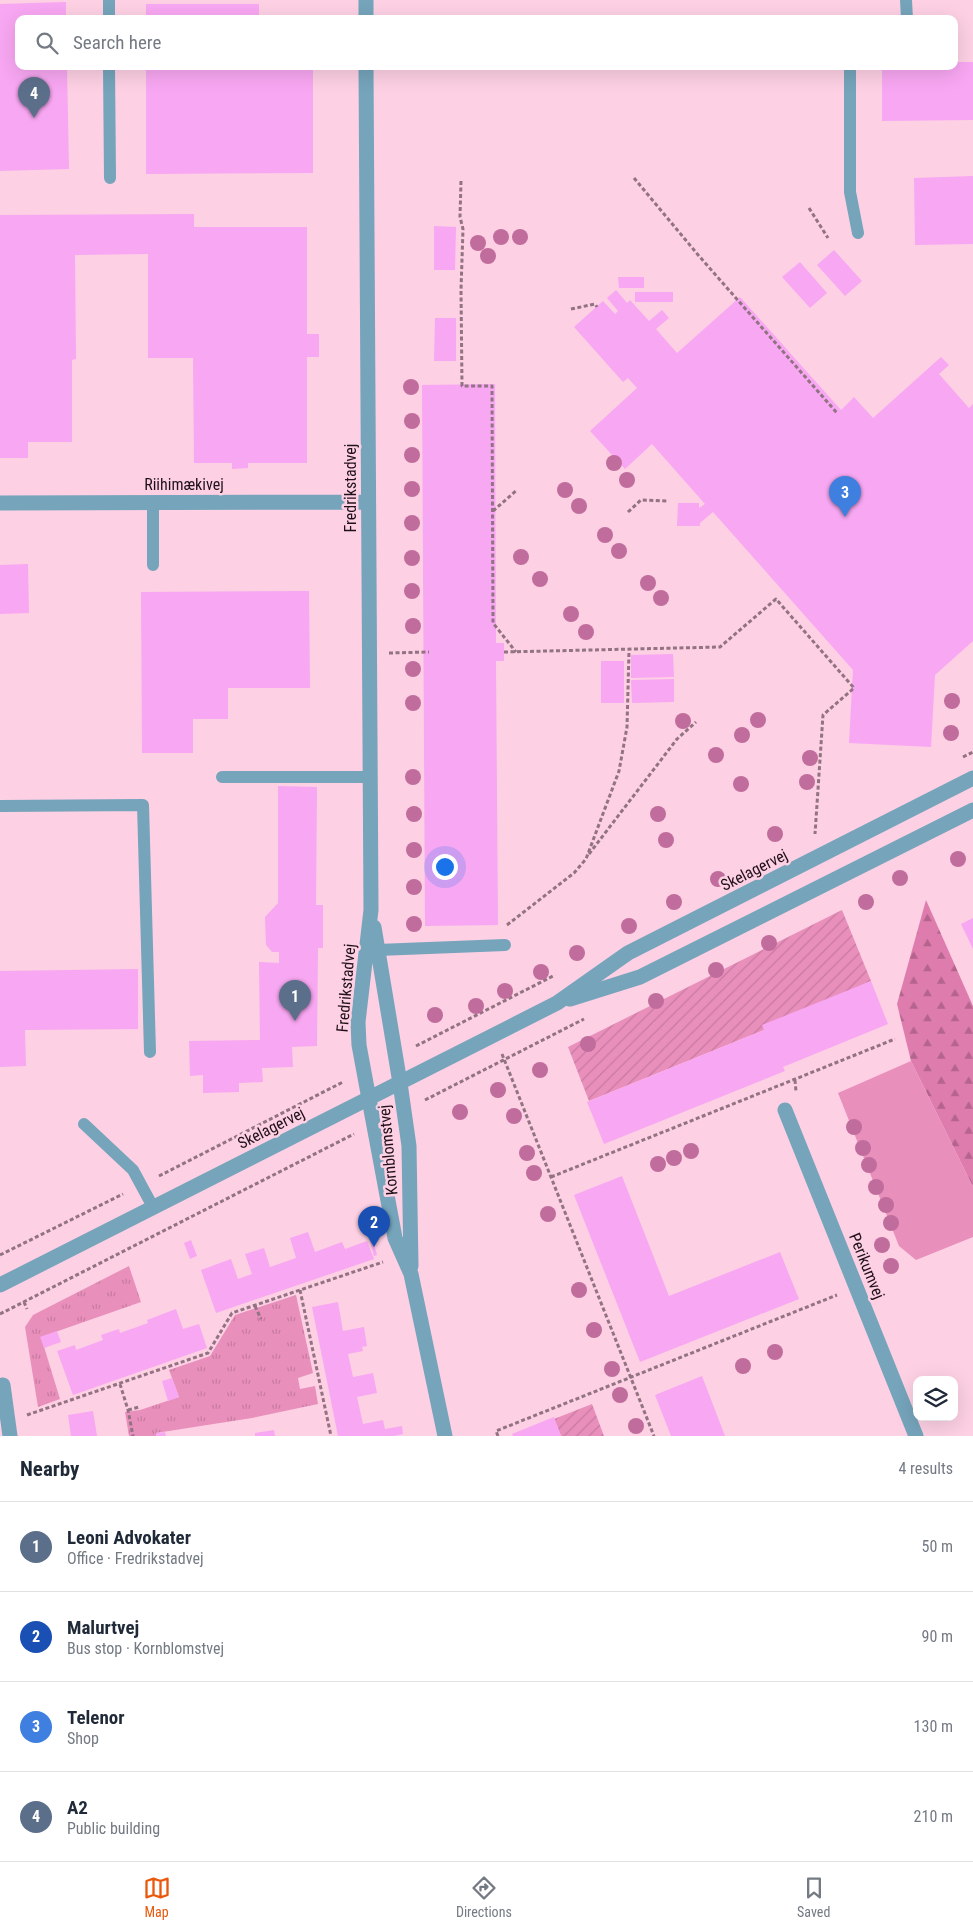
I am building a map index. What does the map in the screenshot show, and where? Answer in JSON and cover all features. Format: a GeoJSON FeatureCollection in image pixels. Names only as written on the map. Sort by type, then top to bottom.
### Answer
{"type":"FeatureCollection","features":[{"type":"Feature","properties":{"kind":"street"},"geometry":{"type":"LineString","coordinates":[[366,0],[366,15]]}},
{"type":"Feature","properties":{"kind":"street","name":"Fredrikstadvej"},"geometry":{"type":"LineString","coordinates":[[366,70],[368,776],[371,910],[358,1036],[369,1099]]}},
{"type":"Feature","properties":{"kind":"street","name":"Riihimækivej"},"geometry":{"type":"LineString","coordinates":[[0,503],[367,502]]}},
{"type":"Feature","properties":{"kind":"street","name":"Skelagervej"},"geometry":{"type":"LineString","coordinates":[[0,1284],[557,1003],[628,953],[973,778]]}},
{"type":"Feature","properties":{"kind":"street","name":"Skelagervej"},"geometry":{"type":"LineString","coordinates":[[557,1003],[640,977],[973,810]]}},
{"type":"Feature","properties":{"kind":"street","name":"Fredrikstadvej"},"geometry":{"type":"LineString","coordinates":[[371,910],[400,1083]]}},
{"type":"Feature","properties":{"kind":"street","name":"Kornblomstvej"},"geometry":{"type":"LineString","coordinates":[[400,1083],[409,1146],[411,1274]]}},
{"type":"Feature","properties":{"kind":"street","name":"Kornblomstvej"},"geometry":{"type":"LineString","coordinates":[[369,1099],[396,1238],[411,1274],[446,1436]]}},
{"type":"Feature","properties":{"kind":"street","name":"Perikumvej"},"geometry":{"type":"LineString","coordinates":[[785,1110],[916,1436]]}},
{"type":"Feature","properties":{"kind":"street"},"geometry":{"type":"LineString","coordinates":[[3,1386],[10,1436]]}},
{"type":"Feature","properties":{"kind":"lane"},"geometry":{"type":"LineString","coordinates":[[109,0],[109,15]]}},
{"type":"Feature","properties":{"kind":"lane"},"geometry":{"type":"LineString","coordinates":[[906,0],[907,15]]}},
{"type":"Feature","properties":{"kind":"lane"},"geometry":{"type":"LineString","coordinates":[[109,70],[110,178]]}},
{"type":"Feature","properties":{"kind":"lane"},"geometry":{"type":"LineString","coordinates":[[850,70],[850,192],[858,233]]}},
{"type":"Feature","properties":{"kind":"lane"},"geometry":{"type":"LineString","coordinates":[[153,502],[153,565]]}},
{"type":"Feature","properties":{"kind":"lane"},"geometry":{"type":"LineString","coordinates":[[222,777],[368,776]]}},
{"type":"Feature","properties":{"kind":"lane"},"geometry":{"type":"LineString","coordinates":[[0,806],[143,805],[150,1052]]}},
{"type":"Feature","properties":{"kind":"lane"},"geometry":{"type":"LineString","coordinates":[[378,950],[505,945]]}},
{"type":"Feature","properties":{"kind":"lane"},"geometry":{"type":"LineString","coordinates":[[84,1124],[133,1170],[153,1207]]}},
{"type":"Feature","properties":{"kind":"path"},"geometry":{"type":"LineString","coordinates":[[634,178],[837,413]]}},
{"type":"Feature","properties":{"kind":"path"},"geometry":{"type":"LineString","coordinates":[[461,181],[460,217],[463,229],[461,290],[462,386],[492,386],[493,623],[517,652]]}},
{"type":"Feature","properties":{"kind":"path"},"geometry":{"type":"LineString","coordinates":[[808,208],[828,238]]}},
{"type":"Feature","properties":{"kind":"path"},"geometry":{"type":"LineString","coordinates":[[570,309],[595,304],[597,307]]}},
{"type":"Feature","properties":{"kind":"path"},"geometry":{"type":"LineString","coordinates":[[493,511],[516,490]]}},
{"type":"Feature","properties":{"kind":"path"},"geometry":{"type":"LineString","coordinates":[[628,512],[641,500],[666,501]]}},
{"type":"Feature","properties":{"kind":"path"},"geometry":{"type":"LineString","coordinates":[[504,652],[629,651],[720,647],[776,599],[854,688],[823,715],[813,860]]}},
{"type":"Feature","properties":{"kind":"path"},"geometry":{"type":"LineString","coordinates":[[586,859],[619,771],[627,727],[629,651]]}},
{"type":"Feature","properties":{"kind":"path"},"geometry":{"type":"LineString","coordinates":[[412,653],[429,652]]}},
{"type":"Feature","properties":{"kind":"path"},"geometry":{"type":"LineString","coordinates":[[505,945],[505,926],[574,873],[677,739],[696,722]]}},
{"type":"Feature","properties":{"kind":"path"},"geometry":{"type":"LineString","coordinates":[[493,1036],[512,1074],[550,1177],[654,1436]]}},
{"type":"Feature","properties":{"kind":"path"},"geometry":{"type":"LineString","coordinates":[[550,1177],[895,1039]]}},
{"type":"Feature","properties":{"kind":"path"},"geometry":{"type":"LineString","coordinates":[[0,1314],[330,1146]]}},
{"type":"Feature","properties":{"kind":"path"},"geometry":{"type":"LineString","coordinates":[[35,1413],[208,1353],[232,1313],[403,1255]]}},
{"type":"Feature","properties":{"kind":"path"},"geometry":{"type":"LineString","coordinates":[[498,1436],[496,1432],[856,1287]]}},
{"type":"Feature","properties":{"kind":"path"},"geometry":{"type":"LineString","coordinates":[[300,1290],[331,1436]]}},
{"type":"Feature","properties":{"kind":"path"},"geometry":{"type":"LineString","coordinates":[[24,1302],[27,1309]]}},
{"type":"Feature","properties":{"kind":"path"},"geometry":{"type":"LineString","coordinates":[[256,1306],[261,1319]]}},
{"type":"Feature","properties":{"kind":"path"},"geometry":{"type":"LineString","coordinates":[[120,1384],[133,1436]]}},
{"type":"Feature","properties":{"kind":"path"},"geometry":{"type":"LineString","coordinates":[[128,1410],[139,1407]]}},
{"type":"Feature","properties":{"kind":"green space"},"geometry":{"type":"Polygon","coordinates":[[[926,900],[973,1006],[973,1187],[911,1061],[897,1004],[926,900]]]}},
{"type":"Feature","properties":{"kind":"green space"},"geometry":{"type":"Polygon","coordinates":[[[842,910],[871,981],[764,1030],[589,1101],[568,1047],[842,910]]]}},
{"type":"Feature","properties":{"kind":"green space"},"geometry":{"type":"Polygon","coordinates":[[[911,1061],[973,1187],[973,1237],[916,1260],[899,1246],[838,1093],[911,1061]]]}},
{"type":"Feature","properties":{"kind":"green space"},"geometry":{"type":"Polygon","coordinates":[[[129,1266],[141,1302],[41,1337],[60,1399],[38,1407],[25,1327],[33,1315],[129,1266]]]}},
{"type":"Feature","properties":{"kind":"green space"},"geometry":{"type":"Polygon","coordinates":[[[296,1295],[313,1373],[298,1378],[300,1389],[315,1386],[318,1404],[252,1418],[156,1433],[156,1436],[129,1436],[125,1412],[140,1410],[179,1397],[169,1370],[210,1356],[235,1315],[296,1295]]]}},
{"type":"Feature","properties":{"kind":"green space"},"geometry":{"type":"Polygon","coordinates":[[[592,1404],[604,1436],[561,1436],[554,1419],[592,1404]]]}},
{"type":"Feature","properties":{"kind":"building"},"geometry":{"type":"Polygon","coordinates":[[[66,2],[66,15],[15,15],[15,70],[67,70],[69,169],[0,171],[0,4],[66,2]]]}},
{"type":"Feature","properties":{"kind":"building"},"geometry":{"type":"Polygon","coordinates":[[[146,4],[259,4],[259,15],[146,15],[146,4]]]}},
{"type":"Feature","properties":{"kind":"building"},"geometry":{"type":"Polygon","coordinates":[[[958,62],[973,62],[973,120],[882,121],[882,70],[958,70],[958,62]]]}},
{"type":"Feature","properties":{"kind":"building"},"geometry":{"type":"Polygon","coordinates":[[[146,70],[313,70],[313,173],[146,174],[146,70]]]}},
{"type":"Feature","properties":{"kind":"building"},"geometry":{"type":"Polygon","coordinates":[[[973,176],[973,244],[915,245],[914,178],[973,176]]]}},
{"type":"Feature","properties":{"kind":"building"},"geometry":{"type":"Polygon","coordinates":[[[194,214],[194,227],[307,227],[307,334],[319,334],[319,357],[307,357],[307,463],[248,463],[248,468],[232,469],[232,463],[194,463],[193,358],[148,358],[148,254],[75,255],[76,359],[72,360],[72,442],[28,442],[28,458],[0,458],[0,215],[194,214]]]}},
{"type":"Feature","properties":{"kind":"building"},"geometry":{"type":"Polygon","coordinates":[[[434,226],[456,227],[455,270],[434,270],[434,226]]]}},
{"type":"Feature","properties":{"kind":"building"},"geometry":{"type":"Polygon","coordinates":[[[834,250],[862,281],[845,296],[817,265],[834,250]]]}},
{"type":"Feature","properties":{"kind":"building"},"geometry":{"type":"Polygon","coordinates":[[[800,262],[827,293],[810,308],[782,277],[800,262]]]}},
{"type":"Feature","properties":{"kind":"building"},"geometry":{"type":"Polygon","coordinates":[[[618,277],[644,277],[644,288],[619,288],[618,277]]]}},
{"type":"Feature","properties":{"kind":"building"},"geometry":{"type":"Polygon","coordinates":[[[616,290],[627,303],[630,300],[649,321],[662,310],[669,318],[656,329],[677,353],[740,297],[841,410],[854,397],[873,418],[941,357],[949,365],[939,374],[969,408],[973,404],[973,641],[935,675],[931,747],[849,743],[853,670],[713,512],[700,523],[700,526],[677,526],[678,503],[699,503],[699,508],[705,504],[652,444],[625,469],[590,431],[637,388],[628,378],[623,382],[574,327],[603,301],[615,314],[618,311],[607,298],[616,290]]]}},
{"type":"Feature","properties":{"kind":"building"},"geometry":{"type":"Polygon","coordinates":[[[635,292],[673,292],[673,302],[635,302],[635,292]]]}},
{"type":"Feature","properties":{"kind":"building"},"geometry":{"type":"Polygon","coordinates":[[[435,318],[456,318],[456,361],[434,361],[435,318]]]}},
{"type":"Feature","properties":{"kind":"building"},"geometry":{"type":"Polygon","coordinates":[[[495,384],[496,643],[504,643],[504,661],[496,661],[498,925],[425,926],[422,385],[495,384]]]}},
{"type":"Feature","properties":{"kind":"building"},"geometry":{"type":"Polygon","coordinates":[[[28,564],[29,613],[0,614],[0,565],[28,564]]]}},
{"type":"Feature","properties":{"kind":"building"},"geometry":{"type":"Polygon","coordinates":[[[309,591],[310,688],[228,688],[228,719],[193,719],[193,753],[142,753],[141,592],[309,591]]]}},
{"type":"Feature","properties":{"kind":"building"},"geometry":{"type":"Polygon","coordinates":[[[673,654],[674,677],[631,678],[631,655],[673,654]]]}},
{"type":"Feature","properties":{"kind":"building"},"geometry":{"type":"Polygon","coordinates":[[[601,661],[624,661],[624,703],[601,703],[601,661]]]}},
{"type":"Feature","properties":{"kind":"building"},"geometry":{"type":"Polygon","coordinates":[[[674,679],[674,702],[632,703],[631,680],[674,679]]]}},
{"type":"Feature","properties":{"kind":"building"},"geometry":{"type":"Polygon","coordinates":[[[278,786],[317,787],[316,905],[323,905],[323,948],[318,948],[317,1046],[292,1047],[293,1067],[262,1068],[263,1082],[239,1083],[239,1092],[203,1093],[203,1075],[190,1076],[189,1041],[260,1040],[259,962],[279,963],[279,952],[272,952],[266,945],[265,917],[278,903],[278,786]]]}},
{"type":"Feature","properties":{"kind":"building"},"geometry":{"type":"Polygon","coordinates":[[[973,918],[973,949],[961,924],[973,918]]]}},
{"type":"Feature","properties":{"kind":"building"},"geometry":{"type":"Polygon","coordinates":[[[138,969],[138,1029],[25,1030],[26,1066],[0,1067],[0,971],[138,969]]]}},
{"type":"Feature","properties":{"kind":"building"},"geometry":{"type":"Polygon","coordinates":[[[871,981],[888,1024],[783,1067],[785,1071],[604,1144],[587,1102],[764,1030],[762,1025],[871,981]]]}},
{"type":"Feature","properties":{"kind":"building"},"geometry":{"type":"Polygon","coordinates":[[[622,1176],[669,1296],[780,1252],[799,1299],[640,1362],[574,1195],[622,1176]]]}},
{"type":"Feature","properties":{"kind":"building"},"geometry":{"type":"Polygon","coordinates":[[[308,1232],[315,1252],[342,1242],[345,1249],[367,1241],[374,1259],[216,1313],[201,1270],[231,1259],[238,1279],[252,1274],[245,1254],[264,1248],[270,1267],[296,1258],[290,1238],[308,1232]]]}},
{"type":"Feature","properties":{"kind":"building"},"geometry":{"type":"Polygon","coordinates":[[[191,1240],[197,1256],[190,1259],[184,1243],[191,1240]]]}},
{"type":"Feature","properties":{"kind":"building"},"geometry":{"type":"Polygon","coordinates":[[[373,1240],[377,1255],[374,1256],[370,1241],[373,1240]]]}},
{"type":"Feature","properties":{"kind":"building"},"geometry":{"type":"Polygon","coordinates":[[[338,1302],[343,1331],[364,1327],[367,1346],[362,1347],[363,1351],[348,1354],[353,1377],[373,1373],[377,1393],[357,1397],[363,1424],[383,1420],[385,1429],[402,1426],[403,1434],[394,1436],[338,1436],[312,1307],[338,1302]]]}},
{"type":"Feature","properties":{"kind":"building"},"geometry":{"type":"Polygon","coordinates":[[[176,1309],[183,1329],[199,1324],[207,1348],[73,1395],[57,1351],[75,1345],[76,1350],[103,1340],[101,1335],[119,1329],[120,1333],[148,1323],[147,1320],[176,1309]]]}},
{"type":"Feature","properties":{"kind":"building"},"geometry":{"type":"Polygon","coordinates":[[[57,1331],[61,1342],[44,1348],[40,1337],[57,1331]]]}},
{"type":"Feature","properties":{"kind":"building"},"geometry":{"type":"Polygon","coordinates":[[[702,1376],[725,1436],[671,1436],[655,1395],[702,1376]]]}},
{"type":"Feature","properties":{"kind":"building"},"geometry":{"type":"Polygon","coordinates":[[[172,1378],[179,1397],[168,1401],[162,1381],[172,1378]]]}},
{"type":"Feature","properties":{"kind":"building"},"geometry":{"type":"Polygon","coordinates":[[[93,1411],[97,1436],[71,1436],[68,1415],[93,1411]]]}},
{"type":"Feature","properties":{"kind":"building"},"geometry":{"type":"Polygon","coordinates":[[[554,1417],[561,1436],[513,1436],[512,1434],[554,1417]]]}},
{"type":"Feature","properties":{"kind":"building"},"geometry":{"type":"Polygon","coordinates":[[[274,1430],[275,1436],[255,1436],[255,1433],[274,1430]]]}},
{"type":"Feature","properties":{"kind":"building"},"geometry":{"type":"Polygon","coordinates":[[[165,1432],[166,1436],[156,1436],[156,1433],[165,1432]]]}},
{"type":"Feature","properties":{"kind":"place","name":"A2"},"geometry":{"type":"Point","coordinates":[34,118]}},
{"type":"Feature","properties":{"kind":"place","name":"Telenor"},"geometry":{"type":"Point","coordinates":[845,517]}},
{"type":"Feature","properties":{"kind":"place","name":"Leoni Advokater"},"geometry":{"type":"Point","coordinates":[295,1021]}},
{"type":"Feature","properties":{"kind":"place","name":"Malurtvej"},"geometry":{"type":"Point","coordinates":[374,1247]}}]}
